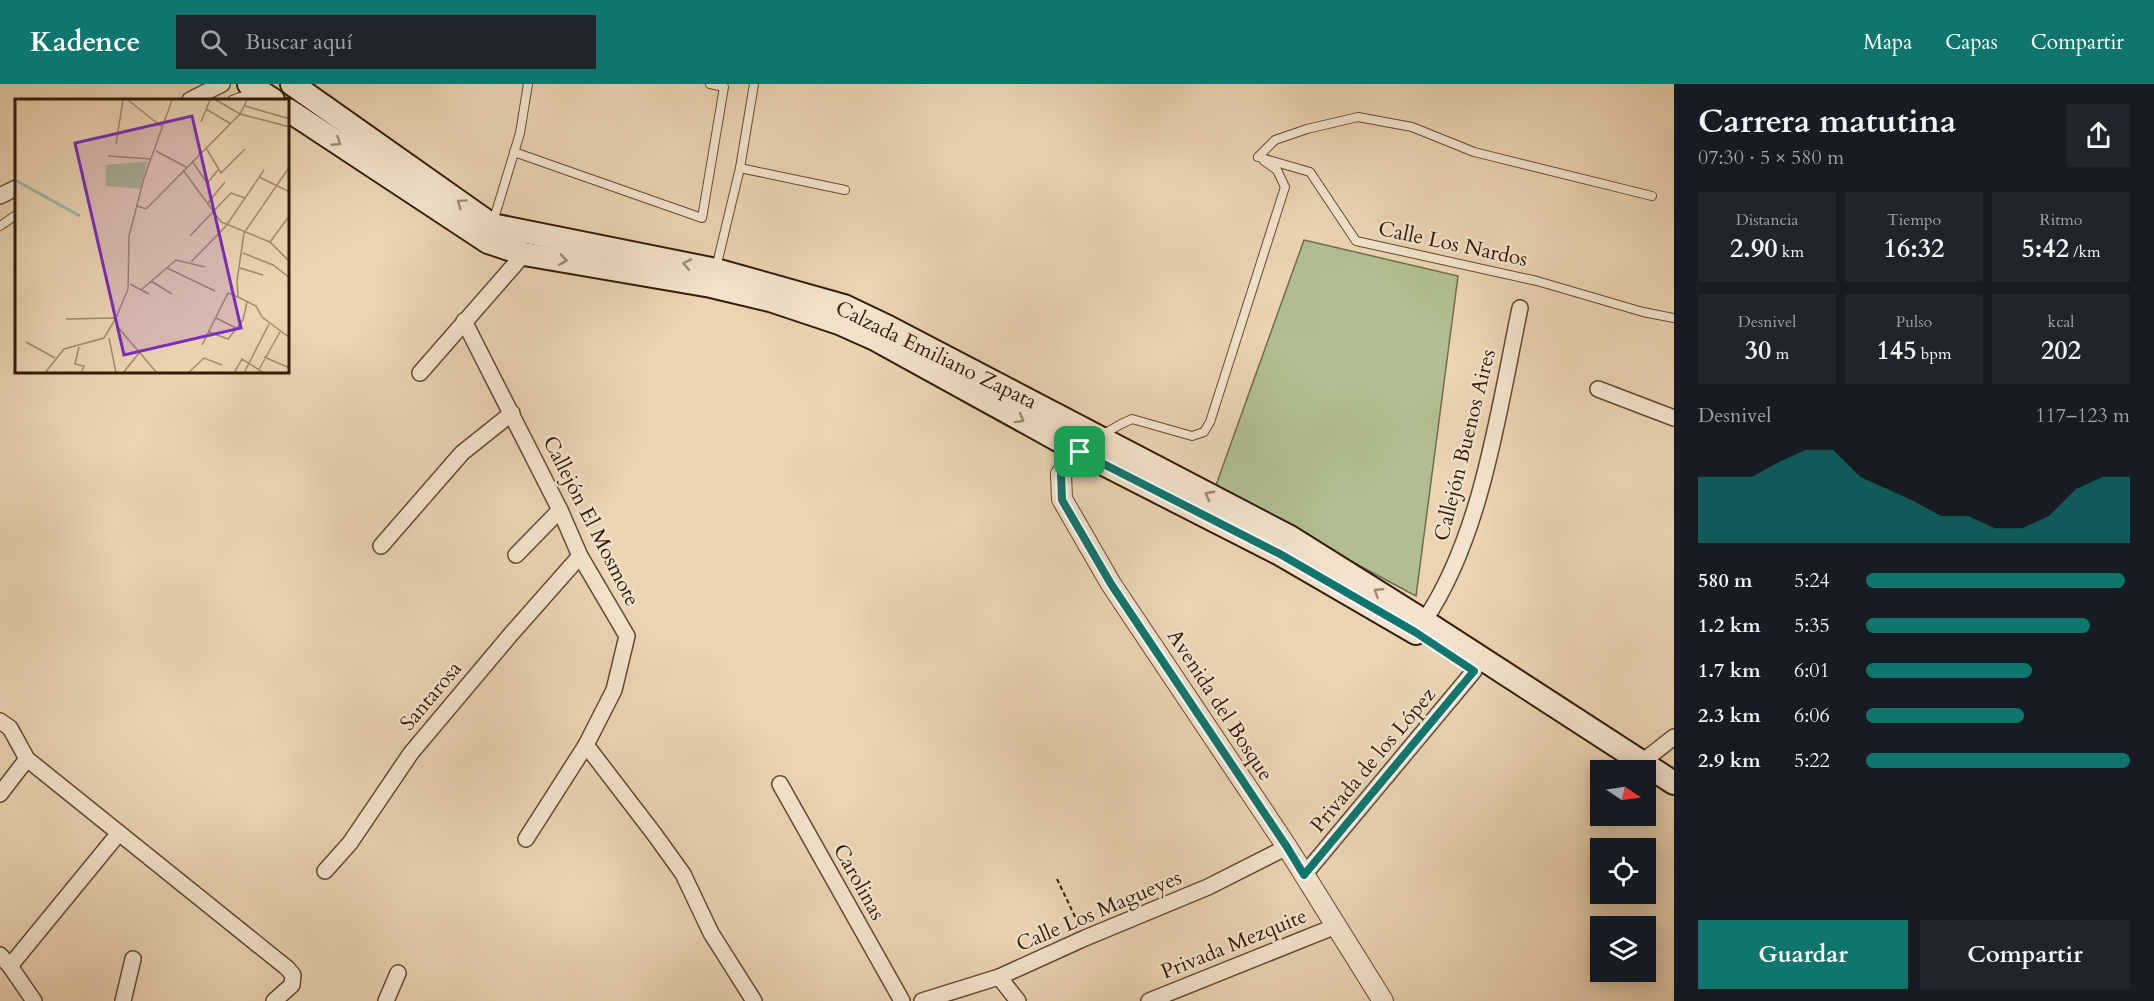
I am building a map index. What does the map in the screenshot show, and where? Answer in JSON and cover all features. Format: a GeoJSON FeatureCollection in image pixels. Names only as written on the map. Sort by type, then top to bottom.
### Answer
{"type":"FeatureCollection","features":[{"type":"Feature","properties":{"kind":"main road","name":"Calzada Emiliano Zapata"},"geometry":{"type":"LineString","coordinates":[[293,85],[492,225],[716,270],[844,306],[888,327],[1290,537],[1424,621],[1625,760]]}},
{"type":"Feature","properties":{"kind":"main road","name":"Calzada Emiliano Zapata"},"geometry":{"type":"LineString","coordinates":[[290,111],[488,242],[524,254],[711,286],[770,300],[839,323],[877,340],[1080,452],[1280,554],[1415,632],[1474,671],[1609,748]]}},
{"type":"Feature","properties":{"kind":"main road","name":"Calzada Emiliano Zapata"},"geometry":{"type":"LineString","coordinates":[[1656,777],[1674,783]]}},
{"type":"Feature","properties":{"kind":"main road","name":"Calzada Emiliano Zapata"},"geometry":{"type":"LineString","coordinates":[[1656,784],[1674,798]]}},
{"type":"Feature","properties":{"kind":"street"},"geometry":{"type":"LineString","coordinates":[[192,99],[222,84]]}},
{"type":"Feature","properties":{"kind":"street"},"geometry":{"type":"LineString","coordinates":[[0,196],[15,188]]}},
{"type":"Feature","properties":{"kind":"street"},"geometry":{"type":"LineString","coordinates":[[420,373],[524,254]]}},
{"type":"Feature","properties":{"kind":"street","name":"Callejón Buenos Aires"},"geometry":{"type":"LineString","coordinates":[[1424,621],[1436,605],[1454,567],[1471,519],[1490,447],[1520,308]]}},
{"type":"Feature","properties":{"kind":"street","name":"Callejón El Mosmote"},"geometry":{"type":"LineString","coordinates":[[464,321],[560,510],[580,556],[627,636],[614,690],[586,745],[526,839]]}},
{"type":"Feature","properties":{"kind":"street"},"geometry":{"type":"LineString","coordinates":[[1598,389],[1674,418]]}},
{"type":"Feature","properties":{"kind":"street"},"geometry":{"type":"LineString","coordinates":[[381,546],[462,453],[512,413]]}},
{"type":"Feature","properties":{"kind":"street","name":"Avenida del Bosque"},"geometry":{"type":"LineString","coordinates":[[1099,437],[1080,452],[1061,474],[1062,500],[1111,584],[1287,847],[1383,1001]]}},
{"type":"Feature","properties":{"kind":"street"},"geometry":{"type":"LineString","coordinates":[[516,555],[560,510]]}},
{"type":"Feature","properties":{"kind":"street","name":"Santarosa"},"geometry":{"type":"LineString","coordinates":[[325,871],[350,843],[411,753],[580,556]]}},
{"type":"Feature","properties":{"kind":"street","name":"Privada de los López"},"geometry":{"type":"LineString","coordinates":[[1304,875],[1474,671]]}},
{"type":"Feature","properties":{"kind":"street"},"geometry":{"type":"LineString","coordinates":[[0,721],[10,728],[27,759],[287,969],[292,975],[292,986],[274,1001]]}},
{"type":"Feature","properties":{"kind":"street"},"geometry":{"type":"LineString","coordinates":[[1651,760],[1674,737]]}},
{"type":"Feature","properties":{"kind":"street"},"geometry":{"type":"LineString","coordinates":[[586,745],[683,874],[711,933],[754,1001]]}},
{"type":"Feature","properties":{"kind":"street"},"geometry":{"type":"LineString","coordinates":[[0,794],[27,759]]}},
{"type":"Feature","properties":{"kind":"street","name":"Carolinas"},"geometry":{"type":"LineString","coordinates":[[780,784],[902,1001]]}},
{"type":"Feature","properties":{"kind":"street"},"geometry":{"type":"LineString","coordinates":[[34,1001],[5,960],[119,833]]}},
{"type":"Feature","properties":{"kind":"street","name":"Calle Los Magueyes"},"geometry":{"type":"LineString","coordinates":[[922,1001],[999,977],[1085,938],[1208,887],[1287,847]]}},
{"type":"Feature","properties":{"kind":"street","name":"Privada Mezquite"},"geometry":{"type":"LineString","coordinates":[[1149,1001],[1336,926]]}},
{"type":"Feature","properties":{"kind":"street"},"geometry":{"type":"LineString","coordinates":[[123,1001],[133,959]]}},
{"type":"Feature","properties":{"kind":"street"},"geometry":{"type":"LineString","coordinates":[[386,1001],[398,973]]}},
{"type":"Feature","properties":{"kind":"street"},"geometry":{"type":"LineString","coordinates":[[999,977],[1018,1001]]}},
{"type":"Feature","properties":{"kind":"lane"},"geometry":{"type":"LineString","coordinates":[[492,225],[520,134],[528,84]]}},
{"type":"Feature","properties":{"kind":"lane"},"geometry":{"type":"LineString","coordinates":[[514,152],[702,218],[724,87],[710,84]]}},
{"type":"Feature","properties":{"kind":"lane"},"geometry":{"type":"LineString","coordinates":[[716,270],[740,168],[754,84]]}},
{"type":"Feature","properties":{"kind":"lane"},"geometry":{"type":"LineString","coordinates":[[236,99],[260,92]]}},
{"type":"Feature","properties":{"kind":"lane"},"geometry":{"type":"LineString","coordinates":[[1099,437],[1132,420],[1192,436],[1204,432],[1210,422],[1286,188],[1277,170],[1258,157],[1275,140],[1307,129],[1358,117],[1412,127],[1474,152],[1652,196]]}},
{"type":"Feature","properties":{"kind":"lane","name":"Calle Los Nardos"},"geometry":{"type":"LineString","coordinates":[[1258,157],[1310,172],[1356,242],[1538,281],[1643,312],[1674,318]]}},
{"type":"Feature","properties":{"kind":"lane"},"geometry":{"type":"LineString","coordinates":[[740,168],[845,190]]}},
{"type":"Feature","properties":{"kind":"lane"},"geometry":{"type":"LineString","coordinates":[[0,226],[15,216]]}},
{"type":"Feature","properties":{"kind":"path"},"geometry":{"type":"LineString","coordinates":[[1057,879],[1085,938]]}},
{"type":"Feature","properties":{"kind":"green space"},"geometry":{"type":"Polygon","coordinates":[[[1304,240],[1458,276],[1416,596],[1215,488],[1304,240]]]}},
{"type":"Feature","properties":{"kind":"route"},"geometry":{"type":"LineString","coordinates":[[1080,452],[1280,554],[1415,632],[1474,671],[1304,875],[1111,584],[1062,500],[1061,474],[1080,452]]}}]}
